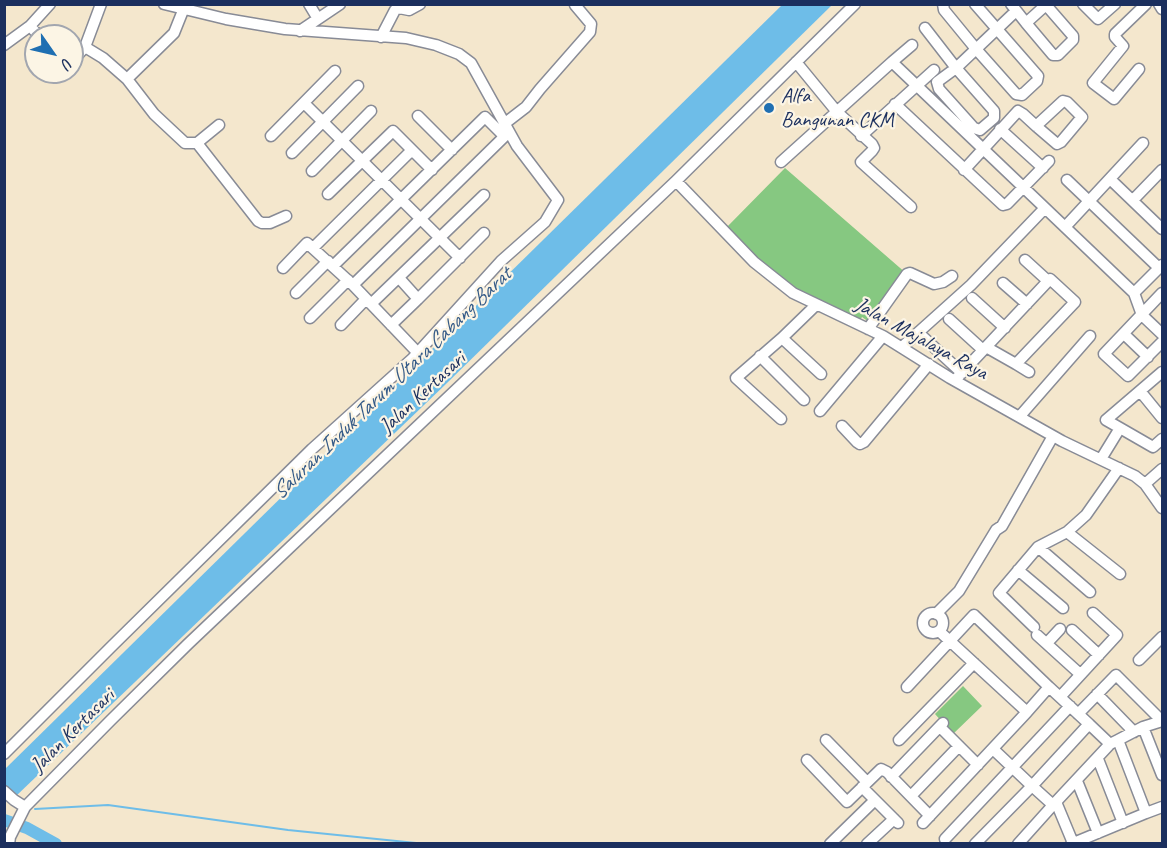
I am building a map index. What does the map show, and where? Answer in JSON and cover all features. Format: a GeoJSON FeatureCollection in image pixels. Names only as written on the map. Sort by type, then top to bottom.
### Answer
{"type":"FeatureCollection","features":[{"type":"Feature","properties":{"kind":"street"},"geometry":{"type":"LineString","coordinates":[[32,24],[50,4]]}},
{"type":"Feature","properties":{"kind":"street"},"geometry":{"type":"LineString","coordinates":[[101,4],[85,47],[103,58],[127,79],[143,101],[185,143],[197,143],[219,124]]}},
{"type":"Feature","properties":{"kind":"street"},"geometry":{"type":"LineString","coordinates":[[4,754],[304,457],[418,352],[501,261],[545,222],[558,200],[506,131],[471,63],[466,58],[436,45],[406,38],[300,31],[226,19],[164,4]]}},
{"type":"Feature","properties":{"kind":"street"},"geometry":{"type":"LineString","coordinates":[[309,4],[318,19]]}},
{"type":"Feature","properties":{"kind":"street"},"geometry":{"type":"LineString","coordinates":[[300,31],[340,4]]}},
{"type":"Feature","properties":{"kind":"street"},"geometry":{"type":"LineString","coordinates":[[381,37],[394,10],[409,10],[420,4]]}},
{"type":"Feature","properties":{"kind":"street","name":"Jalan Kertasari"},"geometry":{"type":"LineString","coordinates":[[9,837],[24,810],[196,636],[676,181],[855,4]]}},
{"type":"Feature","properties":{"kind":"street"},"geometry":{"type":"LineString","coordinates":[[943,4],[944,10],[976,49],[1016,94],[1022,95],[1037,81],[1038,76],[975,4]]}},
{"type":"Feature","properties":{"kind":"street"},"geometry":{"type":"LineString","coordinates":[[1083,4],[1098,19],[1115,4]]}},
{"type":"Feature","properties":{"kind":"street"},"geometry":{"type":"LineString","coordinates":[[1138,69],[1115,98],[1093,83],[1123,46],[1115,34],[1146,4]]}},
{"type":"Feature","properties":{"kind":"street"},"geometry":{"type":"LineString","coordinates":[[1159,4],[1162,9]]}},
{"type":"Feature","properties":{"kind":"street"},"geometry":{"type":"LineString","coordinates":[[309,318],[419,219],[506,131],[540,88],[578,48],[590,32],[591,24],[575,5]]}},
{"type":"Feature","properties":{"kind":"street"},"geometry":{"type":"LineString","coordinates":[[925,28],[956,68],[994,111],[994,118],[980,130],[974,128],[937,86],[937,82],[956,68],[998,30],[1014,8],[1026,23],[1053,55],[1058,55],[1074,38],[1046,5],[1026,23]]}},
{"type":"Feature","properties":{"kind":"street"},"geometry":{"type":"LineString","coordinates":[[127,79],[174,33],[184,8]]}},
{"type":"Feature","properties":{"kind":"street"},"geometry":{"type":"LineString","coordinates":[[4,45],[24,30]]}},
{"type":"Feature","properties":{"kind":"street"},"geometry":{"type":"LineString","coordinates":[[781,162],[912,45]]}},
{"type":"Feature","properties":{"kind":"street"},"geometry":{"type":"LineString","coordinates":[[796,62],[837,112],[874,148],[861,162],[911,207]]}},
{"type":"Feature","properties":{"kind":"street"},"geometry":{"type":"LineString","coordinates":[[892,62],[1134,293],[1142,315],[1162,334]]}},
{"type":"Feature","properties":{"kind":"street"},"geometry":{"type":"LineString","coordinates":[[861,136],[934,70]]}},
{"type":"Feature","properties":{"kind":"street"},"geometry":{"type":"LineString","coordinates":[[271,136],[334,71]]}},
{"type":"Feature","properties":{"kind":"street"},"geometry":{"type":"LineString","coordinates":[[292,153],[358,86]]}},
{"type":"Feature","properties":{"kind":"street"},"geometry":{"type":"LineString","coordinates":[[304,103],[460,258]]}},
{"type":"Feature","properties":{"kind":"street"},"geometry":{"type":"LineString","coordinates":[[895,104],[1003,205],[1008,204],[1046,164],[1000,129]]}},
{"type":"Feature","properties":{"kind":"street"},"geometry":{"type":"LineString","coordinates":[[312,171],[371,111]]}},
{"type":"Feature","properties":{"kind":"street"},"geometry":{"type":"LineString","coordinates":[[964,170],[981,148],[1018,111],[1036,126]]}},
{"type":"Feature","properties":{"kind":"street"},"geometry":{"type":"LineString","coordinates":[[418,116],[452,150]]}},
{"type":"Feature","properties":{"kind":"street"},"geometry":{"type":"LineString","coordinates":[[296,293],[331,264],[432,170],[485,117],[506,131]]}},
{"type":"Feature","properties":{"kind":"street"},"geometry":{"type":"LineString","coordinates":[[328,194],[393,131],[432,170]]}},
{"type":"Feature","properties":{"kind":"street"},"geometry":{"type":"LineString","coordinates":[[197,143],[258,221],[262,224],[270,223],[286,216]]}},
{"type":"Feature","properties":{"kind":"street"},"geometry":{"type":"LineString","coordinates":[[1065,227],[1143,143]]}},
{"type":"Feature","properties":{"kind":"street"},"geometry":{"type":"LineString","coordinates":[[313,248],[412,150]]}},
{"type":"Feature","properties":{"kind":"street"},"geometry":{"type":"LineString","coordinates":[[1133,200],[1162,170]]}},
{"type":"Feature","properties":{"kind":"street"},"geometry":{"type":"LineString","coordinates":[[1110,179],[1161,224]]}},
{"type":"Feature","properties":{"kind":"street"},"geometry":{"type":"LineString","coordinates":[[1067,180],[1161,266],[1134,293]]}},
{"type":"Feature","properties":{"kind":"street","name":"Jalan Majalaya Raya"},"geometry":{"type":"LineString","coordinates":[[676,181],[765,273],[793,293],[883,336],[929,364],[958,377],[1053,436],[1119,468],[1144,484],[1162,508]]}},
{"type":"Feature","properties":{"kind":"street"},"geometry":{"type":"LineString","coordinates":[[341,325],[400,279],[484,195]]}},
{"type":"Feature","properties":{"kind":"street"},"geometry":{"type":"LineString","coordinates":[[902,347],[971,285],[1045,208]]}},
{"type":"Feature","properties":{"kind":"street"},"geometry":{"type":"LineString","coordinates":[[378,328],[418,299],[484,233]]}},
{"type":"Feature","properties":{"kind":"street"},"geometry":{"type":"LineString","coordinates":[[284,268],[307,243],[331,264],[418,352]]}},
{"type":"Feature","properties":{"kind":"street"},"geometry":{"type":"LineString","coordinates":[[1016,364],[1075,302],[1025,260]]}},
{"type":"Feature","properties":{"kind":"street"},"geometry":{"type":"LineString","coordinates":[[868,328],[907,274],[910,273],[934,284],[943,282],[952,276]]}},
{"type":"Feature","properties":{"kind":"street"},"geometry":{"type":"LineString","coordinates":[[400,279],[418,299]]}},
{"type":"Feature","properties":{"kind":"street"},"geometry":{"type":"LineString","coordinates":[[923,337],[958,377],[1048,281]]}},
{"type":"Feature","properties":{"kind":"street"},"geometry":{"type":"LineString","coordinates":[[1003,283],[1027,304]]}},
{"type":"Feature","properties":{"kind":"street"},"geometry":{"type":"LineString","coordinates":[[1162,293],[1104,354],[1128,376],[1162,342]]}},
{"type":"Feature","properties":{"kind":"street"},"geometry":{"type":"LineString","coordinates":[[972,298],[1005,328]]}},
{"type":"Feature","properties":{"kind":"street"},"geometry":{"type":"LineString","coordinates":[[781,419],[736,378],[783,338],[816,305]]}},
{"type":"Feature","properties":{"kind":"street"},"geometry":{"type":"LineString","coordinates":[[949,319],[985,349],[1029,372]]}},
{"type":"Feature","properties":{"kind":"street"},"geometry":{"type":"LineString","coordinates":[[1124,334],[1148,357]]}},
{"type":"Feature","properties":{"kind":"street"},"geometry":{"type":"LineString","coordinates":[[820,411],[883,336]]}},
{"type":"Feature","properties":{"kind":"street"},"geometry":{"type":"LineString","coordinates":[[1020,416],[1090,336]]}},
{"type":"Feature","properties":{"kind":"street"},"geometry":{"type":"LineString","coordinates":[[783,338],[821,374]]}},
{"type":"Feature","properties":{"kind":"street"},"geometry":{"type":"LineString","coordinates":[[760,356],[804,400]]}},
{"type":"Feature","properties":{"kind":"street"},"geometry":{"type":"LineString","coordinates":[[842,426],[857,442],[860,444],[864,442],[929,364]]}},
{"type":"Feature","properties":{"kind":"street"},"geometry":{"type":"LineString","coordinates":[[1162,374],[1106,420],[1153,447],[1162,439]]}},
{"type":"Feature","properties":{"kind":"street"},"geometry":{"type":"LineString","coordinates":[[1140,391],[1162,418]]}},
{"type":"Feature","properties":{"kind":"street"},"geometry":{"type":"LineString","coordinates":[[1101,459],[1119,428]]}},
{"type":"Feature","properties":{"kind":"street"},"geometry":{"type":"LineString","coordinates":[[939,615],[943,626],[939,631],[929,632],[924,624],[927,615],[939,615],[964,595],[1002,533],[1002,526],[1053,436]]}},
{"type":"Feature","properties":{"kind":"street"},"geometry":{"type":"LineString","coordinates":[[1080,675],[999,593],[1038,547],[1067,532],[1086,515],[1119,468]]}},
{"type":"Feature","properties":{"kind":"street"},"geometry":{"type":"LineString","coordinates":[[1144,484],[1162,469]]}},
{"type":"Feature","properties":{"kind":"street"},"geometry":{"type":"LineString","coordinates":[[1067,532],[1120,574]]}},
{"type":"Feature","properties":{"kind":"street"},"geometry":{"type":"LineString","coordinates":[[1038,547],[1090,592]]}},
{"type":"Feature","properties":{"kind":"street"},"geometry":{"type":"LineString","coordinates":[[1018,570],[1064,608]]}},
{"type":"Feature","properties":{"kind":"street"},"geometry":{"type":"LineString","coordinates":[[1060,697],[1117,635],[1093,613]]}},
{"type":"Feature","properties":{"kind":"street"},"geometry":{"type":"LineString","coordinates":[[907,687],[974,615],[1089,724],[1114,742],[1146,813]]}},
{"type":"Feature","properties":{"kind":"street"},"geometry":{"type":"LineString","coordinates":[[1047,643],[1060,629]]}},
{"type":"Feature","properties":{"kind":"street"},"geometry":{"type":"LineString","coordinates":[[1072,630],[1099,655]]}},
{"type":"Feature","properties":{"kind":"street"},"geometry":{"type":"LineString","coordinates":[[939,631],[1027,712]]}},
{"type":"Feature","properties":{"kind":"street"},"geometry":{"type":"LineString","coordinates":[[1139,660],[1162,637]]}},
{"type":"Feature","properties":{"kind":"street"},"geometry":{"type":"LineString","coordinates":[[899,740],[974,663]]}},
{"type":"Feature","properties":{"kind":"street"},"geometry":{"type":"LineString","coordinates":[[945,839],[1013,768],[1074,710],[1097,694],[1116,675],[1162,721],[1139,729],[1114,742],[1018,843]]}},
{"type":"Feature","properties":{"kind":"street"},"geometry":{"type":"LineString","coordinates":[[807,760],[847,802],[881,769],[910,796],[927,820],[1049,687]]}},
{"type":"Feature","properties":{"kind":"street"},"geometry":{"type":"LineString","coordinates":[[1097,694],[1139,729],[1162,775]]}},
{"type":"Feature","properties":{"kind":"street"},"geometry":{"type":"LineString","coordinates":[[982,841],[1089,724]]}},
{"type":"Feature","properties":{"kind":"street"},"geometry":{"type":"LineString","coordinates":[[891,777],[941,725],[978,765]]}},
{"type":"Feature","properties":{"kind":"street"},"geometry":{"type":"LineString","coordinates":[[826,740],[865,784],[875,800],[896,821],[867,843]]}},
{"type":"Feature","properties":{"kind":"street"},"geometry":{"type":"LineString","coordinates":[[910,796],[959,746]]}},
{"type":"Feature","properties":{"kind":"street"},"geometry":{"type":"LineString","coordinates":[[993,749],[1054,804],[1072,843],[1162,807]]}},
{"type":"Feature","properties":{"kind":"street"},"geometry":{"type":"LineString","coordinates":[[1098,759],[1123,823]]}},
{"type":"Feature","properties":{"kind":"street"},"geometry":{"type":"LineString","coordinates":[[1077,781],[1098,833]]}},
{"type":"Feature","properties":{"kind":"street"},"geometry":{"type":"LineString","coordinates":[[4,791],[24,810]]}},
{"type":"Feature","properties":{"kind":"street"},"geometry":{"type":"LineString","coordinates":[[830,843],[875,800]]}},
{"type":"Feature","properties":{"kind":"green space"},"geometry":{"type":"Polygon","coordinates":[[[785,168],[907,274],[869,322],[862,317],[858,324],[793,293],[726,228],[785,168]]]}},
{"type":"Feature","properties":{"kind":"green space"},"geometry":{"type":"Polygon","coordinates":[[[963,686],[982,706],[953,734],[935,714],[963,686]]]}},
{"type":"Feature","properties":{"kind":"water"},"geometry":{"type":"Polygon","coordinates":[[[782,5],[832,5],[447,383],[15,797],[5,786],[5,769],[782,5]]]}},
{"type":"Feature","properties":{"kind":"waterway"},"geometry":{"type":"LineString","coordinates":[[35,809],[108,805],[288,830],[426,844]]}},
{"type":"Feature","properties":{"kind":"waterway"},"geometry":{"type":"LineString","coordinates":[[4,820],[27,828],[56,844]]}},
{"type":"Feature","properties":{"kind":"place","name":"Alfa Bangunan CKM"},"geometry":{"type":"Point","coordinates":[769,108]}},
{"type":"Feature","properties":{"kind":"water label","name":"Saluran Induk Tarum Utara Cabang Barat"},"geometry":{"type":"Point","coordinates":[392,384]}}]}
